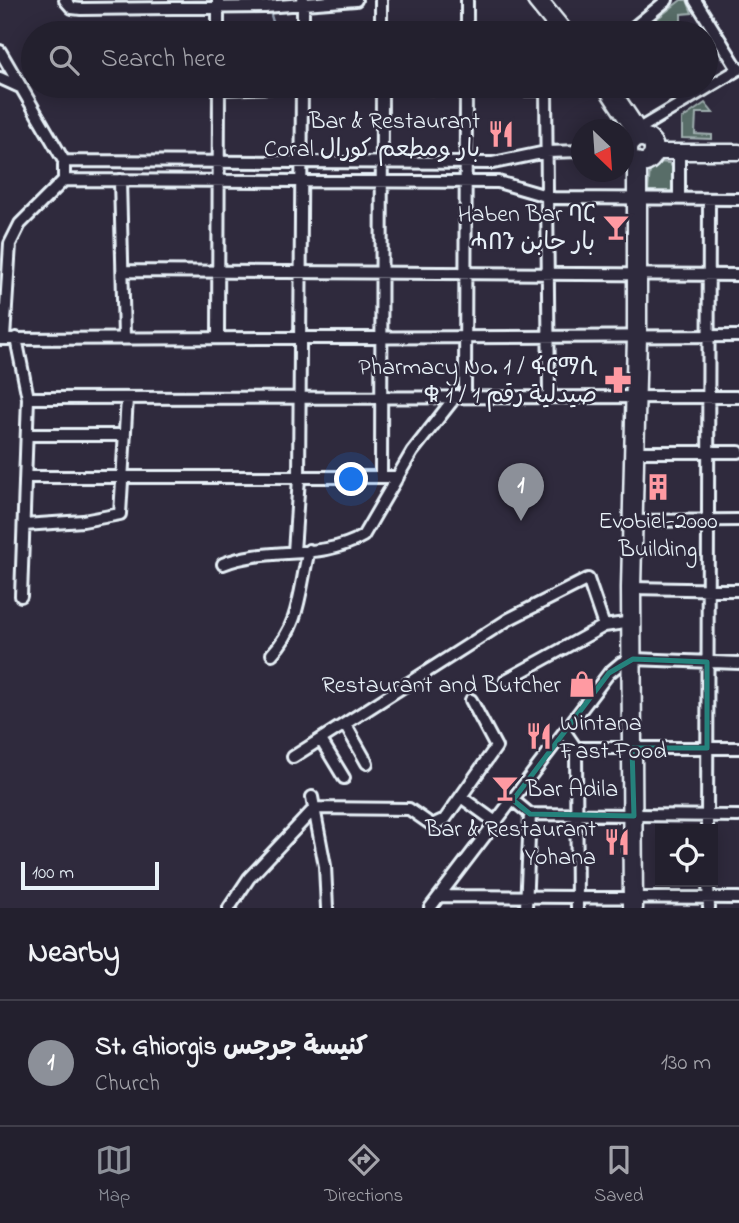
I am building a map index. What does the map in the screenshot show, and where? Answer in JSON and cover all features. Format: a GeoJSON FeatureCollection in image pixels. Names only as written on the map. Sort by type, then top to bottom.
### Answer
{"type":"FeatureCollection","features":[{"type":"Feature","properties":{"kind":"highway"},"geometry":{"type":"LineString","coordinates":[[537,0],[554,21]]}},
{"type":"Feature","properties":{"kind":"highway"},"geometry":{"type":"LineString","coordinates":[[615,98],[639,133],[651,141],[654,152],[650,159],[634,155]]}},
{"type":"Feature","properties":{"kind":"highway"},"geometry":{"type":"LineString","coordinates":[[634,138],[639,133]]}},
{"type":"Feature","properties":{"kind":"highway"},"geometry":{"type":"LineString","coordinates":[[633,904],[631,521],[638,274],[634,182]]}},
{"type":"Feature","properties":{"kind":"main road"},"geometry":{"type":"LineString","coordinates":[[654,152],[739,152]]}},
{"type":"Feature","properties":{"kind":"street"},"geometry":{"type":"LineString","coordinates":[[65,0],[72,8],[81,9],[218,3],[270,7],[356,0]]}},
{"type":"Feature","properties":{"kind":"street"},"geometry":{"type":"LineString","coordinates":[[381,0],[381,21]]}},
{"type":"Feature","properties":{"kind":"street"},"geometry":{"type":"LineString","coordinates":[[467,0],[467,21]]}},
{"type":"Feature","properties":{"kind":"street"},"geometry":{"type":"LineString","coordinates":[[642,21],[667,0]]}},
{"type":"Feature","properties":{"kind":"street"},"geometry":{"type":"LineString","coordinates":[[695,0],[708,21]]}},
{"type":"Feature","properties":{"kind":"street"},"geometry":{"type":"LineString","coordinates":[[218,3],[218,21]]}},
{"type":"Feature","properties":{"kind":"street"},"geometry":{"type":"LineString","coordinates":[[303,3],[303,21]]}},
{"type":"Feature","properties":{"kind":"street"},"geometry":{"type":"LineString","coordinates":[[718,36],[739,69],[718,82]]}},
{"type":"Feature","properties":{"kind":"street"},"geometry":{"type":"LineString","coordinates":[[0,51],[21,86]]}},
{"type":"Feature","properties":{"kind":"street"},"geometry":{"type":"LineString","coordinates":[[0,78],[21,88]]}},
{"type":"Feature","properties":{"kind":"street"},"geometry":{"type":"LineString","coordinates":[[28,98],[64,161],[64,180],[20,224],[10,244],[2,339],[739,336]]}},
{"type":"Feature","properties":{"kind":"street"},"geometry":{"type":"LineString","coordinates":[[218,338],[219,98]]}},
{"type":"Feature","properties":{"kind":"street"},"geometry":{"type":"LineString","coordinates":[[294,552],[299,478],[302,98]]}},
{"type":"Feature","properties":{"kind":"street"},"geometry":{"type":"LineString","coordinates":[[381,477],[382,98]]}},
{"type":"Feature","properties":{"kind":"street"},"geometry":{"type":"LineString","coordinates":[[223,564],[254,556],[309,550],[354,541],[363,536],[434,420],[461,396],[466,337],[466,98]]}},
{"type":"Feature","properties":{"kind":"street"},"geometry":{"type":"LineString","coordinates":[[546,98],[548,394]]}},
{"type":"Feature","properties":{"kind":"street"},"geometry":{"type":"LineString","coordinates":[[639,133],[694,98]]}},
{"type":"Feature","properties":{"kind":"street"},"geometry":{"type":"LineString","coordinates":[[64,161],[494,163],[546,152],[571,151]]}},
{"type":"Feature","properties":{"kind":"street"},"geometry":{"type":"LineString","coordinates":[[679,152],[679,199]]}},
{"type":"Feature","properties":{"kind":"street"},"geometry":{"type":"LineString","coordinates":[[64,180],[498,181],[547,197],[739,199]]}},
{"type":"Feature","properties":{"kind":"street"},"geometry":{"type":"LineString","coordinates":[[120,180],[124,337]]}},
{"type":"Feature","properties":{"kind":"street"},"geometry":{"type":"LineString","coordinates":[[707,824],[709,199]]}},
{"type":"Feature","properties":{"kind":"street"},"geometry":{"type":"LineString","coordinates":[[123,271],[739,275]]}},
{"type":"Feature","properties":{"kind":"street"},"geometry":{"type":"LineString","coordinates":[[16,338],[28,398],[21,596]]}},
{"type":"Feature","properties":{"kind":"street"},"geometry":{"type":"LineString","coordinates":[[28,398],[548,394],[739,397]]}},
{"type":"Feature","properties":{"kind":"street"},"geometry":{"type":"LineString","coordinates":[[24,525],[117,516],[122,511],[127,398]]}},
{"type":"Feature","properties":{"kind":"street"},"geometry":{"type":"LineString","coordinates":[[27,435],[125,435]]}},
{"type":"Feature","properties":{"kind":"street"},"geometry":{"type":"LineString","coordinates":[[633,452],[739,452]]}},
{"type":"Feature","properties":{"kind":"street"},"geometry":{"type":"LineString","coordinates":[[26,477],[398,477]]}},
{"type":"Feature","properties":{"kind":"street"},"geometry":{"type":"LineString","coordinates":[[631,521],[739,520]]}},
{"type":"Feature","properties":{"kind":"street"},"geometry":{"type":"LineString","coordinates":[[272,654],[288,637],[295,621],[309,550]]}},
{"type":"Feature","properties":{"kind":"street"},"geometry":{"type":"LineString","coordinates":[[293,757],[509,619],[588,579],[604,626]]}},
{"type":"Feature","properties":{"kind":"street"},"geometry":{"type":"LineString","coordinates":[[631,588],[739,590]]}},
{"type":"Feature","properties":{"kind":"street"},"geometry":{"type":"LineString","coordinates":[[506,680],[604,626],[632,622]]}},
{"type":"Feature","properties":{"kind":"street"},"geometry":{"type":"LineString","coordinates":[[430,908],[609,673],[621,663],[633,659],[739,663]]}},
{"type":"Feature","properties":{"kind":"street"},"geometry":{"type":"LineString","coordinates":[[313,802],[409,809],[432,825],[445,819],[496,747],[471,701]]}},
{"type":"Feature","properties":{"kind":"street"},"geometry":{"type":"LineString","coordinates":[[345,724],[367,763]]}},
{"type":"Feature","properties":{"kind":"street"},"geometry":{"type":"LineString","coordinates":[[565,732],[576,748],[577,903]]}},
{"type":"Feature","properties":{"kind":"street"},"geometry":{"type":"LineString","coordinates":[[321,740],[344,778]]}},
{"type":"Feature","properties":{"kind":"street"},"geometry":{"type":"LineString","coordinates":[[576,748],[739,748]]}},
{"type":"Feature","properties":{"kind":"street"},"geometry":{"type":"LineString","coordinates":[[461,797],[497,823]]}},
{"type":"Feature","properties":{"kind":"street"},"geometry":{"type":"LineString","coordinates":[[513,800],[530,814],[739,816]]}},
{"type":"Feature","properties":{"kind":"street"},"geometry":{"type":"LineString","coordinates":[[229,908],[249,878],[313,802]]}},
{"type":"Feature","properties":{"kind":"street"},"geometry":{"type":"LineString","coordinates":[[313,802],[325,866],[327,908]]}},
{"type":"Feature","properties":{"kind":"street"},"geometry":{"type":"LineString","coordinates":[[526,903],[530,814]]}},
{"type":"Feature","properties":{"kind":"street"},"geometry":{"type":"LineString","coordinates":[[440,896],[526,903],[633,904],[709,903],[739,898]]}},
{"type":"Feature","properties":{"kind":"street"},"geometry":{"type":"LineString","coordinates":[[452,897],[461,908]]}},
{"type":"Feature","properties":{"kind":"highlighted area"},"geometry":{"type":"Polygon","coordinates":[[[633,659],[707,662],[707,748],[632,748],[634,816],[530,814],[513,800],[609,673],[633,659]]]}},
{"type":"Feature","properties":{"kind":"green space"},"geometry":{"type":"Polygon","coordinates":[[[681,0],[687,0],[692,13],[681,14],[681,21],[654,21],[681,0]]]}},
{"type":"Feature","properties":{"kind":"green space"},"geometry":{"type":"Polygon","coordinates":[[[705,103],[713,113],[696,113],[695,134],[712,135],[712,139],[682,138],[682,119],[705,103]]]}},
{"type":"Feature","properties":{"kind":"green space"},"geometry":{"type":"Polygon","coordinates":[[[658,162],[669,163],[674,169],[674,191],[648,191],[650,170],[658,162]]]}},
{"type":"Feature","properties":{"kind":"waterway"},"geometry":{"type":"LineString","coordinates":[[269,8],[273,21]]}},
{"type":"Feature","properties":{"kind":"place","name":"Bar & Restaurant Coral بار ومطعم كورال"},"geometry":{"type":"Point","coordinates":[501,134]}},
{"type":"Feature","properties":{"kind":"place","name":"Haben Bar ባር ሓበን بار حابن"},"geometry":{"type":"Point","coordinates":[616,227]}},
{"type":"Feature","properties":{"kind":"place","name":"Pharmacy No. 1 / ፋርማሲ ቁ 1 / صيدلية رقم 1"},"geometry":{"type":"Point","coordinates":[618,380]}},
{"type":"Feature","properties":{"kind":"place","name":"Evobiel-2000 Building"},"geometry":{"type":"Point","coordinates":[658,487]}},
{"type":"Feature","properties":{"kind":"place","name":"St. Ghiorgis كنيسة جرجس"},"geometry":{"type":"Point","coordinates":[521,521]}},
{"type":"Feature","properties":{"kind":"place","name":"Restaurant and Butcher"},"geometry":{"type":"Point","coordinates":[582,684]}},
{"type":"Feature","properties":{"kind":"place","name":"Wintana Fast Food"},"geometry":{"type":"Point","coordinates":[539,736]}},
{"type":"Feature","properties":{"kind":"place","name":"Bar Adila"},"geometry":{"type":"Point","coordinates":[505,788]}},
{"type":"Feature","properties":{"kind":"place","name":"Bar & Restaurant Yohana"},"geometry":{"type":"Point","coordinates":[617,842]}}]}
